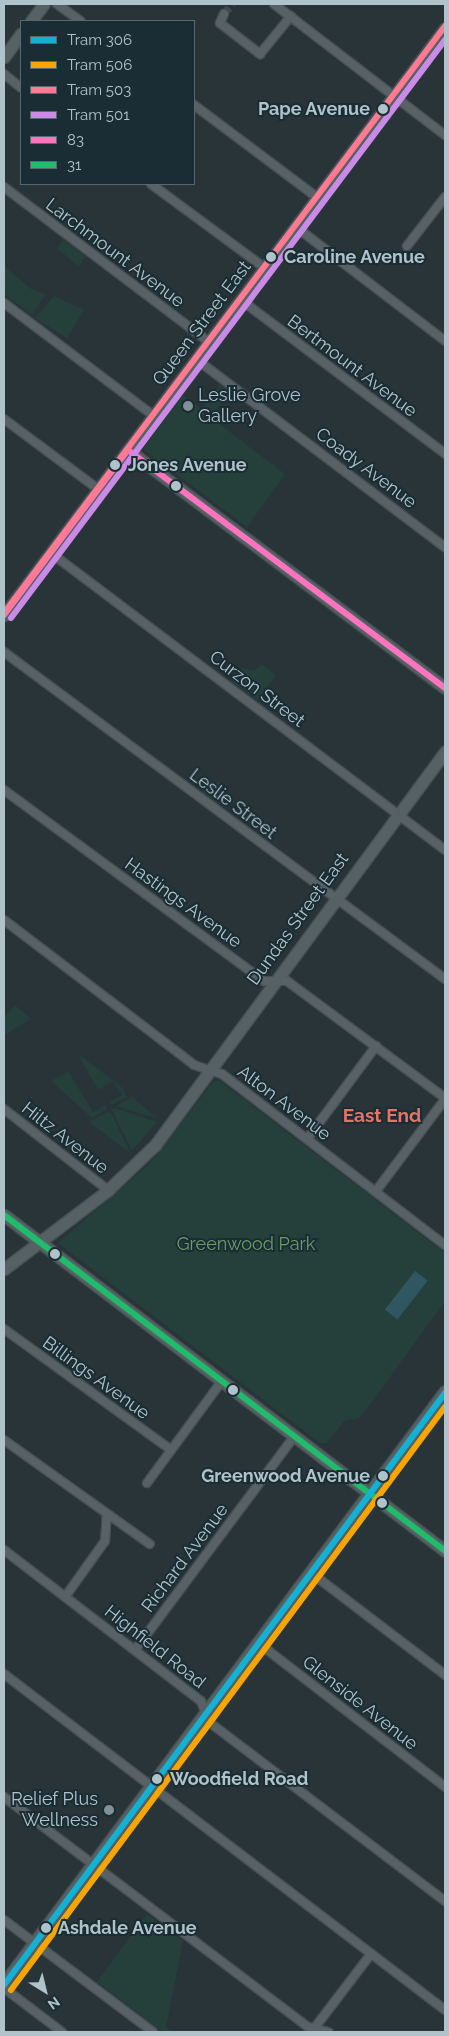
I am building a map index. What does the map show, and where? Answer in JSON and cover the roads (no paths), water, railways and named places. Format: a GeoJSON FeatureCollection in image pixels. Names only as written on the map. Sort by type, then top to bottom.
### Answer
{"type":"FeatureCollection","features":[{"type":"Feature","properties":{"kind":"street"},"geometry":{"type":"LineString","coordinates":[[32,20],[44,4]]}},
{"type":"Feature","properties":{"kind":"street"},"geometry":{"type":"LineString","coordinates":[[57,4],[79,20]]}},
{"type":"Feature","properties":{"kind":"street"},"geometry":{"type":"LineString","coordinates":[[274,4],[445,135]]}},
{"type":"Feature","properties":{"kind":"street"},"geometry":{"type":"LineString","coordinates":[[224,14],[220,23],[260,54],[291,16]]}},
{"type":"Feature","properties":{"kind":"street","name":"Queen Street East"},"geometry":{"type":"LineString","coordinates":[[4,616],[445,28]]}},
{"type":"Feature","properties":{"kind":"street"},"geometry":{"type":"LineString","coordinates":[[4,57],[20,35]]}},
{"type":"Feature","properties":{"kind":"street"},"geometry":{"type":"LineString","coordinates":[[4,74],[20,87]]}},
{"type":"Feature","properties":{"kind":"street"},"geometry":{"type":"LineString","coordinates":[[195,106],[318,198]]}},
{"type":"Feature","properties":{"kind":"street"},"geometry":{"type":"LineString","coordinates":[[152,185],[265,268]]}},
{"type":"Feature","properties":{"kind":"street","name":"Larchmount Avenue"},"geometry":{"type":"LineString","coordinates":[[4,187],[209,342]]}},
{"type":"Feature","properties":{"kind":"street"},"geometry":{"type":"LineString","coordinates":[[407,246],[445,197]]}},
{"type":"Feature","properties":{"kind":"street"},"geometry":{"type":"LineString","coordinates":[[296,227],[445,341]]}},
{"type":"Feature","properties":{"kind":"street","name":"Bertmount Avenue"},"geometry":{"type":"LineString","coordinates":[[241,300],[445,454]]}},
{"type":"Feature","properties":{"kind":"street"},"geometry":{"type":"LineString","coordinates":[[4,303],[154,416]]}},
{"type":"Feature","properties":{"kind":"street","name":"Coady Avenue"},"geometry":{"type":"LineString","coordinates":[[196,359],[445,547]]}},
{"type":"Feature","properties":{"kind":"street"},"geometry":{"type":"LineString","coordinates":[[4,418],[98,490]]}},
{"type":"Feature","properties":{"kind":"street"},"geometry":{"type":"LineString","coordinates":[[128,450],[445,688]]}},
{"type":"Feature","properties":{"kind":"street","name":"Curzon Street"},"geometry":{"type":"LineString","coordinates":[[51,552],[445,850]]}},
{"type":"Feature","properties":{"kind":"street","name":"Leslie Street"},"geometry":{"type":"LineString","coordinates":[[4,652],[445,979]]}},
{"type":"Feature","properties":{"kind":"street","name":"Dundas Street East"},"geometry":{"type":"LineString","coordinates":[[4,1269],[108,1190],[155,1145],[445,751]]}},
{"type":"Feature","properties":{"kind":"street","name":"Hastings Avenue"},"geometry":{"type":"LineString","coordinates":[[4,790],[262,980],[286,981],[445,1099]]}},
{"type":"Feature","properties":{"kind":"street","name":"Alton Avenue"},"geometry":{"type":"LineString","coordinates":[[4,920],[194,1065],[222,1074],[445,1244]]}},
{"type":"Feature","properties":{"kind":"street"},"geometry":{"type":"LineString","coordinates":[[306,1139],[376,1046]]}},
{"type":"Feature","properties":{"kind":"street"},"geometry":{"type":"LineString","coordinates":[[376,1192],[445,1099]]}},
{"type":"Feature","properties":{"kind":"street","name":"Hiltz Avenue"},"geometry":{"type":"LineString","coordinates":[[4,1109],[108,1190]]}},
{"type":"Feature","properties":{"kind":"street"},"geometry":{"type":"LineString","coordinates":[[4,1215],[445,1550]]}},
{"type":"Feature","properties":{"kind":"street","name":"Billings Avenue"},"geometry":{"type":"LineString","coordinates":[[4,1329],[171,1450]]}},
{"type":"Feature","properties":{"kind":"street"},"geometry":{"type":"LineString","coordinates":[[147,1483],[222,1381]]}},
{"type":"Feature","properties":{"kind":"street"},"geometry":{"type":"LineString","coordinates":[[4,1983],[445,1391]]}},
{"type":"Feature","properties":{"kind":"street","name":"Richard Avenue"},"geometry":{"type":"LineString","coordinates":[[135,1650],[295,1435]]}},
{"type":"Feature","properties":{"kind":"street"},"geometry":{"type":"LineString","coordinates":[[4,1440],[150,1544]]}},
{"type":"Feature","properties":{"kind":"street"},"geometry":{"type":"LineString","coordinates":[[65,1596],[105,1541],[107,1515]]}},
{"type":"Feature","properties":{"kind":"street","name":"Highfield Road"},"geometry":{"type":"LineString","coordinates":[[4,1550],[201,1701],[209,1722],[445,1901]]}},
{"type":"Feature","properties":{"kind":"street"},"geometry":{"type":"LineString","coordinates":[[310,1572],[445,1675]]}},
{"type":"Feature","properties":{"kind":"street","name":"Glenside Avenue"},"geometry":{"type":"LineString","coordinates":[[257,1642],[445,1787]]}},
{"type":"Feature","properties":{"kind":"street"},"geometry":{"type":"LineString","coordinates":[[4,1674],[445,2010]]}},
{"type":"Feature","properties":{"kind":"street"},"geometry":{"type":"LineString","coordinates":[[4,1797],[308,2027],[328,2032]]}},
{"type":"Feature","properties":{"kind":"street"},"geometry":{"type":"LineString","coordinates":[[4,1920],[153,2032]]}},
{"type":"Feature","properties":{"kind":"street"},"geometry":{"type":"LineString","coordinates":[[314,2030],[371,1954]]}},
{"type":"Feature","properties":{"kind":"street"},"geometry":{"type":"LineString","coordinates":[[4,1988],[62,2032]]}},
{"type":"Feature","properties":{"kind":"water"},"geometry":{"type":"Polygon","coordinates":[[[415,1271],[428,1281],[397,1319],[385,1310],[415,1271]]]}},
{"type":"Feature","properties":{"kind":"tunnel"},"geometry":{"type":"LineString","coordinates":[[224,14],[232,4]]}},
{"type":"Feature","properties":{"kind":"tram line","name":"503"},"geometry":{"type":"LineString","coordinates":[[4,613],[445,26]]}},
{"type":"Feature","properties":{"kind":"tram line","name":"501"},"geometry":{"type":"LineString","coordinates":[[11,618],[445,40]]}},
{"type":"Feature","properties":{"kind":"tram line","name":"306"},"geometry":{"type":"LineString","coordinates":[[4,1985],[445,1393]]}},
{"type":"Feature","properties":{"kind":"tram line","name":"506"},"geometry":{"type":"LineString","coordinates":[[11,1990],[445,1407]]}},
{"type":"Feature","properties":{"kind":"place","name":"Pape Avenue"},"geometry":{"type":"Point","coordinates":[383,109]}},
{"type":"Feature","properties":{"kind":"place","name":"Caroline Avenue"},"geometry":{"type":"Point","coordinates":[271,257]}},
{"type":"Feature","properties":{"kind":"place","name":"Leslie Grove Gallery"},"geometry":{"type":"Point","coordinates":[188,406]}},
{"type":"Feature","properties":{"kind":"place","name":"Jones Avenue"},"geometry":{"type":"Point","coordinates":[115,465]}},
{"type":"Feature","properties":{"kind":"place","name":"Greenwood Avenue"},"geometry":{"type":"Point","coordinates":[383,1476]}},
{"type":"Feature","properties":{"kind":"place","name":"Woodfield Road"},"geometry":{"type":"Point","coordinates":[157,1779]}},
{"type":"Feature","properties":{"kind":"place","name":"Relief Plus Wellness"},"geometry":{"type":"Point","coordinates":[109,1810]}},
{"type":"Feature","properties":{"kind":"place","name":"Ashdale Avenue"},"geometry":{"type":"Point","coordinates":[46,1928]}},
{"type":"Feature","properties":{"kind":"district","name":"East End"},"geometry":{"type":"Point","coordinates":[382,1116]}},
{"type":"Feature","properties":{"kind":"park label","name":"Greenwood Park"},"geometry":{"type":"Point","coordinates":[246,1244]}}]}
